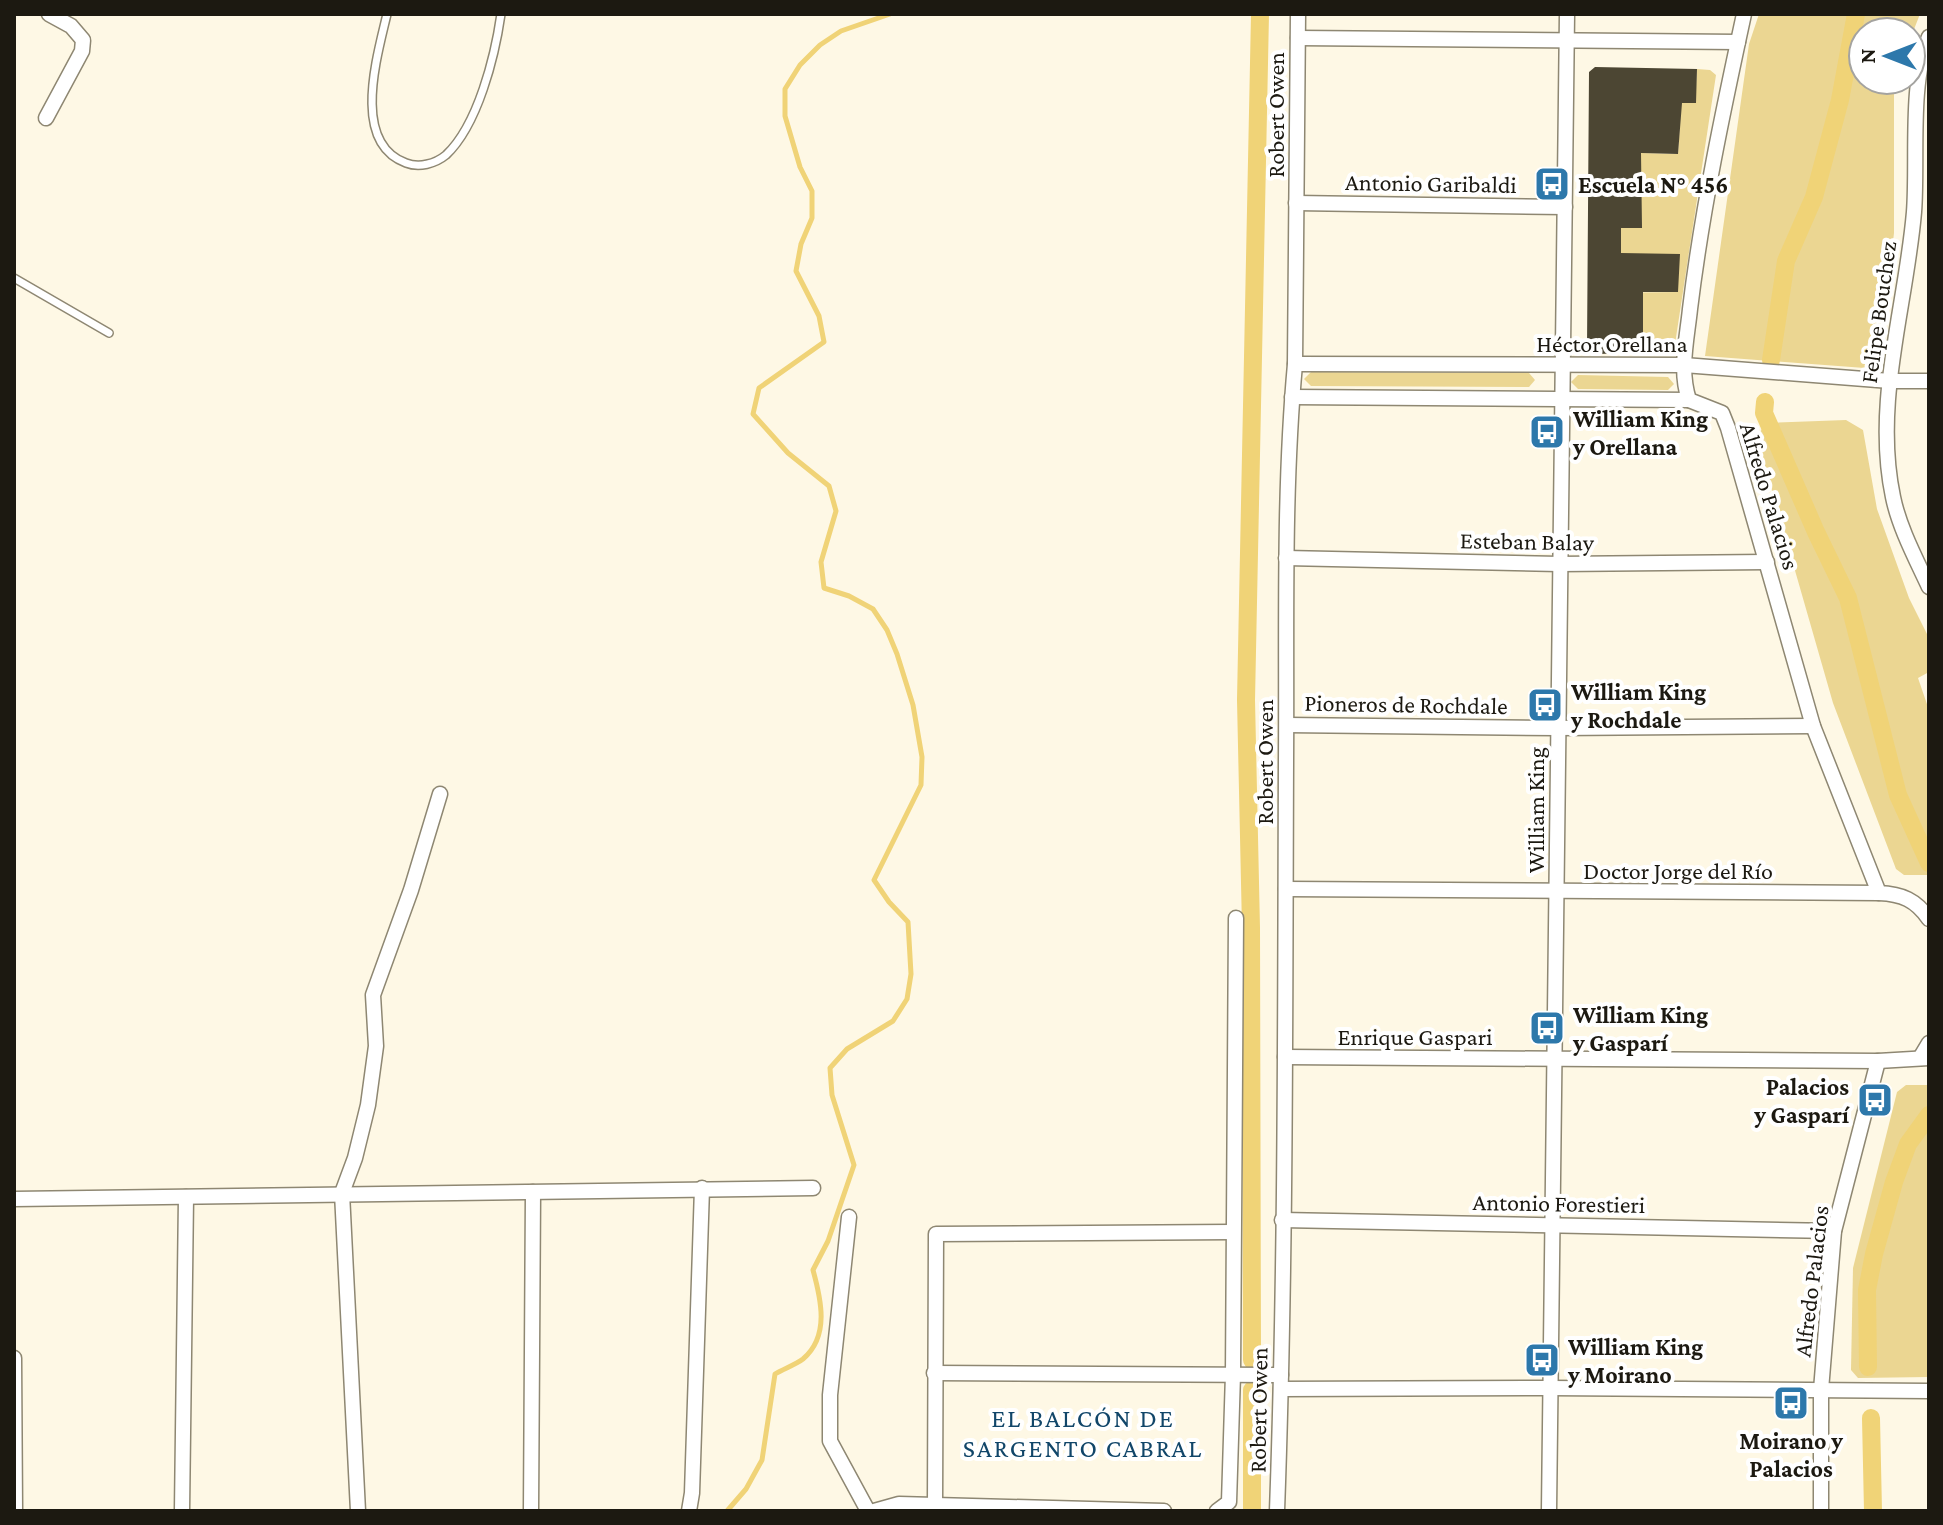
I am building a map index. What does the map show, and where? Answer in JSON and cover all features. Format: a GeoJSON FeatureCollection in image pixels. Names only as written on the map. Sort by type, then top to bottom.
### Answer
{"type":"FeatureCollection","features":[{"type":"Feature","properties":{"kind":"street"},"geometry":{"type":"LineString","coordinates":[[46,118],[82,51],[83,40],[71,26],[49,14]]}},
{"type":"Feature","properties":{"kind":"street","name":"Robert Owen"},"geometry":{"type":"LineString","coordinates":[[1277,1511],[1285,1057],[1286,558],[1295,364],[1298,14]]}},
{"type":"Feature","properties":{"kind":"street","name":"William King"},"geometry":{"type":"LineString","coordinates":[[1549,1511],[1567,14]]}},
{"type":"Feature","properties":{"kind":"street"},"geometry":{"type":"LineString","coordinates":[[1292,397],[1689,400],[1684,365],[1697,254],[1744,14]]}},
{"type":"Feature","properties":{"kind":"street"},"geometry":{"type":"LineString","coordinates":[[1298,38],[1738,42]]}},
{"type":"Feature","properties":{"kind":"street","name":"Felipe Bouchez"},"geometry":{"type":"LineString","coordinates":[[1928,41],[1919,81],[1921,211],[1890,381],[1888,445],[1893,499],[1923,563],[1929,587]]}},
{"type":"Feature","properties":{"kind":"street","name":"Antonio Garibaldi"},"geometry":{"type":"LineString","coordinates":[[1296,203],[1565,207]]}},
{"type":"Feature","properties":{"kind":"street","name":"Héctor Orellana"},"geometry":{"type":"LineString","coordinates":[[1295,364],[1684,365],[1890,381],[1929,381]]}},
{"type":"Feature","properties":{"kind":"street","name":"Alfredo Palacios"},"geometry":{"type":"LineString","coordinates":[[1689,400],[1722,413],[1813,726],[1879,893]]}},
{"type":"Feature","properties":{"kind":"street","name":"Esteban Balay"},"geometry":{"type":"LineString","coordinates":[[1286,558],[1559,564],[1767,562]]}},
{"type":"Feature","properties":{"kind":"street","name":"Pioneros de Rochdale"},"geometry":{"type":"LineString","coordinates":[[1287,725],[1557,728],[1813,726]]}},
{"type":"Feature","properties":{"kind":"street"},"geometry":{"type":"LineString","coordinates":[[358,1511],[342,1193],[355,1158],[368,1105],[376,1046],[373,995],[411,890],[440,794]]}},
{"type":"Feature","properties":{"kind":"street","name":"Doctor Jorge del Río"},"geometry":{"type":"LineString","coordinates":[[1286,889],[1879,893]]}},
{"type":"Feature","properties":{"kind":"street"},"geometry":{"type":"LineString","coordinates":[[1879,893],[1899,894],[1920,905],[1929,919]]}},
{"type":"Feature","properties":{"kind":"street"},"geometry":{"type":"LineString","coordinates":[[1217,1511],[1229,1502],[1233,1374],[1236,918]]}},
{"type":"Feature","properties":{"kind":"street"},"geometry":{"type":"LineString","coordinates":[[1924,1058],[1929,1043]]}},
{"type":"Feature","properties":{"kind":"street","name":"Enrique Gaspari"},"geometry":{"type":"LineString","coordinates":[[1285,1057],[1878,1061],[1924,1058]]}},
{"type":"Feature","properties":{"kind":"street","name":"Alfredo Palacios"},"geometry":{"type":"LineString","coordinates":[[1821,1511],[1821,1390],[1834,1231],[1878,1061]]}},
{"type":"Feature","properties":{"kind":"street"},"geometry":{"type":"LineString","coordinates":[[689,1511],[702,1188]]}},
{"type":"Feature","properties":{"kind":"street"},"geometry":{"type":"LineString","coordinates":[[14,1199],[813,1188]]}},
{"type":"Feature","properties":{"kind":"street"},"geometry":{"type":"LineString","coordinates":[[531,1511],[533,1192]]}},
{"type":"Feature","properties":{"kind":"street"},"geometry":{"type":"LineString","coordinates":[[182,1511],[186,1197]]}},
{"type":"Feature","properties":{"kind":"street"},"geometry":{"type":"LineString","coordinates":[[849,1217],[830,1395],[830,1441],[871,1511],[899,1504],[1164,1511]]}},
{"type":"Feature","properties":{"kind":"street","name":"Antonio Forestieri"},"geometry":{"type":"LineString","coordinates":[[1282,1220],[1834,1231]]}},
{"type":"Feature","properties":{"kind":"street"},"geometry":{"type":"LineString","coordinates":[[935,1506],[936,1234],[1232,1232]]}},
{"type":"Feature","properties":{"kind":"street"},"geometry":{"type":"LineString","coordinates":[[14,1358],[15,1511]]}},
{"type":"Feature","properties":{"kind":"street"},"geometry":{"type":"LineString","coordinates":[[934,1373],[1233,1374],[1281,1382],[1929,1391]]}},
{"type":"Feature","properties":{"kind":"lane"},"geometry":{"type":"LineString","coordinates":[[387,14],[376,64],[372,103],[374,125],[380,144],[393,158],[411,165],[428,165],[445,155],[469,122],[488,75],[501,14]]}},
{"type":"Feature","properties":{"kind":"lane"},"geometry":{"type":"LineString","coordinates":[[14,278],[109,333]]}},
{"type":"Feature","properties":{"kind":"shaded area"},"geometry":{"type":"Polygon","coordinates":[[[1759,14],[1920,14],[1847,16],[1847,96],[1894,96],[1894,233],[1878,369],[1705,356],[1749,44],[1759,14]]]}},
{"type":"Feature","properties":{"kind":"shaded area"},"geometry":{"type":"Polygon","coordinates":[[[1697,69],[1710,70],[1716,75],[1675,344],[1667,352],[1643,353],[1596,293],[1678,292],[1621,253],[1621,228],[1641,228],[1641,153],[1678,154],[1680,123],[1626,100],[1695,103],[1697,69]]]}},
{"type":"Feature","properties":{"kind":"shaded area"},"geometry":{"type":"Polygon","coordinates":[[[1311,372],[1529,373],[1535,380],[1529,387],[1311,386],[1304,379],[1311,372]]]}},
{"type":"Feature","properties":{"kind":"shaded area"},"geometry":{"type":"Polygon","coordinates":[[[1578,375],[1668,377],[1674,384],[1668,390],[1578,389],[1571,382],[1578,375]]]}},
{"type":"Feature","properties":{"kind":"shaded area"},"geometry":{"type":"Polygon","coordinates":[[[1846,420],[1863,430],[1877,509],[1909,598],[1929,638],[1929,672],[1918,678],[1929,710],[1929,875],[1904,875],[1896,869],[1833,703],[1757,438],[1765,423],[1846,420]]]}},
{"type":"Feature","properties":{"kind":"shaded area"},"geometry":{"type":"Polygon","coordinates":[[[1906,1085],[1929,1085],[1929,1377],[1858,1378],[1851,1370],[1853,1268],[1897,1092],[1906,1085]]]}},
{"type":"Feature","properties":{"kind":"building"},"geometry":{"type":"Polygon","coordinates":[[[1595,67],[1697,69],[1696,103],[1682,103],[1678,154],[1641,153],[1642,228],[1621,228],[1621,253],[1680,254],[1678,292],[1643,292],[1643,353],[1594,354],[1587,348],[1589,72],[1595,67]]]}},
{"type":"Feature","properties":{"kind":"waterway"},"geometry":{"type":"LineString","coordinates":[[727,1511],[746,1489],[762,1460],[775,1374],[803,1359],[812,1350],[820,1328],[819,1293],[813,1270],[828,1241],[854,1165],[832,1095],[830,1068],[847,1049],[893,1021],[907,999],[911,974],[908,922],[874,880],[921,785],[922,757],[913,705],[897,654],[887,630],[873,609],[849,596],[824,588],[821,562],[836,511],[829,486],[788,453],[753,414],[759,388],[824,342],[819,316],[796,271],[801,244],[812,218],[812,191],[800,167],[785,116],[785,89],[800,65],[820,45],[841,31],[890,14]]}},
{"type":"Feature","properties":{"kind":"waterway"},"geometry":{"type":"LineString","coordinates":[[1252,1360],[1251,928],[1246,700],[1260,14]]}},
{"type":"Feature","properties":{"kind":"waterway"},"geometry":{"type":"LineString","coordinates":[[1771,360],[1786,261],[1814,197],[1840,100],[1856,14]]}},
{"type":"Feature","properties":{"kind":"waterway"},"geometry":{"type":"LineString","coordinates":[[1765,402],[1764,413],[1848,598],[1898,795],[1929,863]]}},
{"type":"Feature","properties":{"kind":"waterway"},"geometry":{"type":"LineString","coordinates":[[1868,1367],[1867,1290],[1874,1254],[1908,1144],[1929,1115]]}},
{"type":"Feature","properties":{"kind":"waterway"},"geometry":{"type":"LineString","coordinates":[[1252,1390],[1252,1511]]}},
{"type":"Feature","properties":{"kind":"waterway"},"geometry":{"type":"LineString","coordinates":[[1871,1418],[1873,1511]]}},
{"type":"Feature","properties":{"kind":"place","name":"Escuela N° 456"},"geometry":{"type":"Point","coordinates":[1552,184]}},
{"type":"Feature","properties":{"kind":"place","name":"William King y Orellana"},"geometry":{"type":"Point","coordinates":[1547,432]}},
{"type":"Feature","properties":{"kind":"place","name":"William King y Rochdale"},"geometry":{"type":"Point","coordinates":[1545,705]}},
{"type":"Feature","properties":{"kind":"place","name":"William King y Gasparí"},"geometry":{"type":"Point","coordinates":[1547,1028]}},
{"type":"Feature","properties":{"kind":"place","name":"Palacios y Gasparí"},"geometry":{"type":"Point","coordinates":[1875,1100]}},
{"type":"Feature","properties":{"kind":"place","name":"William King y Moirano"},"geometry":{"type":"Point","coordinates":[1542,1360]}},
{"type":"Feature","properties":{"kind":"place","name":"Moirano y Palacios"},"geometry":{"type":"Point","coordinates":[1791,1403]}},
{"type":"Feature","properties":{"kind":"district","name":"EL BALCÓN DE SARGENTO CABRAL"},"geometry":{"type":"Point","coordinates":[1083,1433]}}]}
